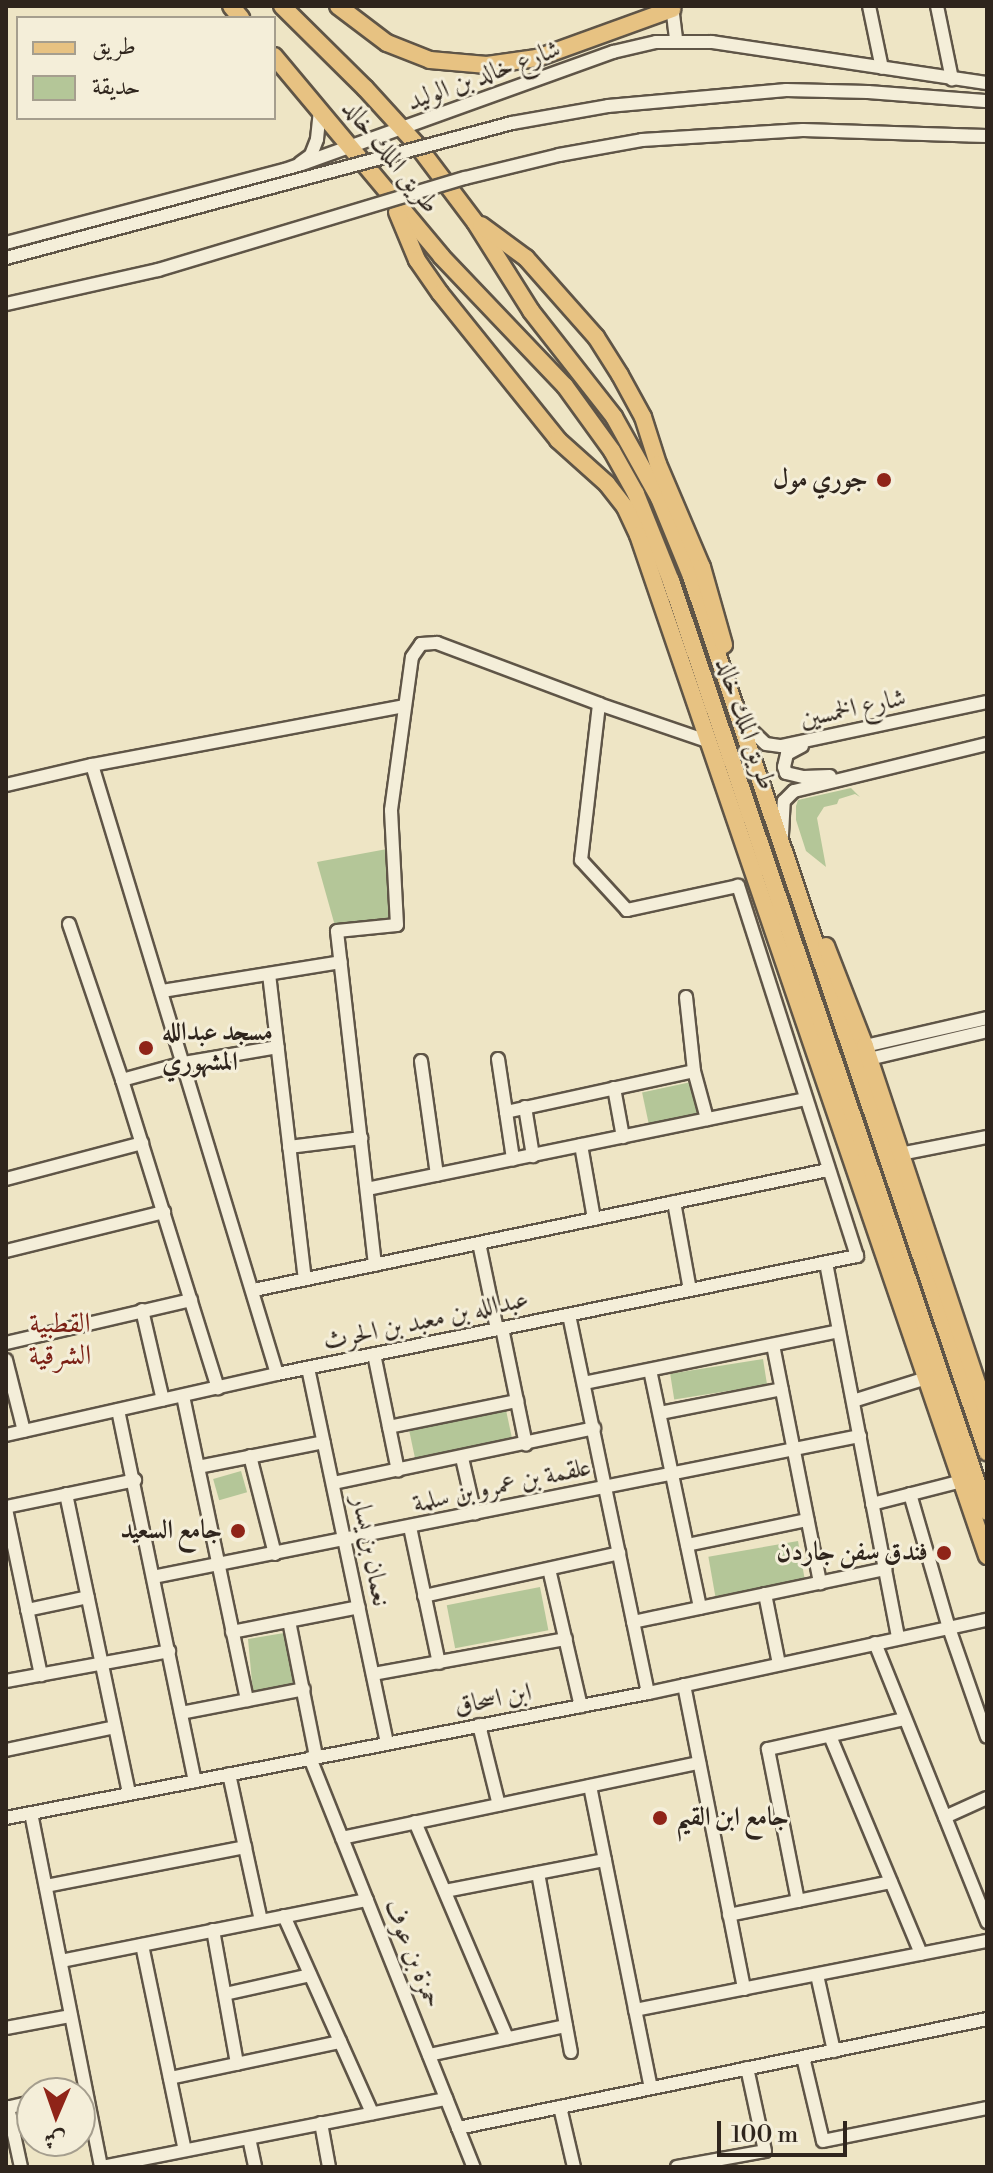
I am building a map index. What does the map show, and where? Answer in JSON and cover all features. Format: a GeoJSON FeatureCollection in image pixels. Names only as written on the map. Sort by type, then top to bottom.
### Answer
{"type":"FeatureCollection","features":[{"type":"Feature","properties":{"kind":"main road","name":"طريق الملك خالد"},"geometry":{"type":"LineString","coordinates":[[282,6],[403,129],[475,222],[531,311],[614,417],[640,460],[691,576],[987,1452]]}},
{"type":"Feature","properties":{"kind":"main road"},"geometry":{"type":"LineString","coordinates":[[338,6],[387,43],[430,60],[487,65],[537,58],[672,7]]}},
{"type":"Feature","properties":{"kind":"main road","name":"طريق الملك خالد"},"geometry":{"type":"LineString","coordinates":[[276,58],[392,199],[513,334],[565,386],[612,451],[636,494],[676,596],[987,1512]]}},
{"type":"Feature","properties":{"kind":"main road"},"geometry":{"type":"LineString","coordinates":[[392,199],[417,260],[440,293],[558,440],[607,484],[625,507],[710,742],[987,1556]]}},
{"type":"Feature","properties":{"kind":"main road"},"geometry":{"type":"LineString","coordinates":[[475,222],[526,258],[576,314],[596,337],[637,405],[707,582],[739,717]]}},
{"type":"Feature","properties":{"kind":"main road"},"geometry":{"type":"LineString","coordinates":[[782,842],[837,970],[867,1052],[987,1413]]}},
{"type":"Feature","properties":{"kind":"street"},"geometry":{"type":"LineString","coordinates":[[869,6],[882,68]]}},
{"type":"Feature","properties":{"kind":"street"},"geometry":{"type":"LineString","coordinates":[[937,6],[952,79]]}},
{"type":"Feature","properties":{"kind":"street"},"geometry":{"type":"LineString","coordinates":[[672,7],[676,41]]}},
{"type":"Feature","properties":{"kind":"street","name":"شارع خالد بن الوليد"},"geometry":{"type":"LineString","coordinates":[[6,243],[285,170],[613,52],[676,41],[712,42],[987,83]]}},
{"type":"Feature","properties":{"kind":"street"},"geometry":{"type":"LineString","coordinates":[[6,258],[512,123],[608,106],[786,90],[868,92],[986,101]]}},
{"type":"Feature","properties":{"kind":"street"},"geometry":{"type":"LineString","coordinates":[[285,170],[311,155],[317,139],[320,109]]}},
{"type":"Feature","properties":{"kind":"street"},"geometry":{"type":"LineString","coordinates":[[6,304],[158,270],[465,178],[559,155],[642,140],[803,130],[987,136]]}},
{"type":"Feature","properties":{"kind":"street"},"geometry":{"type":"LineString","coordinates":[[375,1265],[337,931],[397,925],[391,810],[412,657],[421,644],[437,643],[710,742]]}},
{"type":"Feature","properties":{"kind":"street","name":"شارع الخمسين"},"geometry":{"type":"LineString","coordinates":[[739,717],[752,734],[766,744],[781,746],[987,702]]}},
{"type":"Feature","properties":{"kind":"street"},"geometry":{"type":"LineString","coordinates":[[254,1290],[828,1170],[738,886],[627,910],[581,860],[599,704]]}},
{"type":"Feature","properties":{"kind":"street"},"geometry":{"type":"LineString","coordinates":[[6,785],[92,765],[404,706]]}},
{"type":"Feature","properties":{"kind":"street"},"geometry":{"type":"LineString","coordinates":[[816,739],[787,754],[786,773],[804,777],[856,775]]}},
{"type":"Feature","properties":{"kind":"street"},"geometry":{"type":"LineString","coordinates":[[782,842],[784,801],[794,791],[987,744]]}},
{"type":"Feature","properties":{"kind":"street"},"geometry":{"type":"LineString","coordinates":[[92,765],[254,1290],[277,1374]]}},
{"type":"Feature","properties":{"kind":"street"},"geometry":{"type":"LineString","coordinates":[[69,924],[122,1080],[218,1388]]}},
{"type":"Feature","properties":{"kind":"street"},"geometry":{"type":"LineString","coordinates":[[162,991],[341,962]]}},
{"type":"Feature","properties":{"kind":"street"},"geometry":{"type":"LineString","coordinates":[[269,974],[305,1279]]}},
{"type":"Feature","properties":{"kind":"street"},"geometry":{"type":"LineString","coordinates":[[686,997],[694,1071],[707,1119]]}},
{"type":"Feature","properties":{"kind":"street"},"geometry":{"type":"LineString","coordinates":[[867,1052],[987,1018]]}},
{"type":"Feature","properties":{"kind":"street"},"geometry":{"type":"LineString","coordinates":[[867,1052],[987,1031]]}},
{"type":"Feature","properties":{"kind":"street"},"geometry":{"type":"LineString","coordinates":[[122,1080],[184,1063],[278,1047]]}},
{"type":"Feature","properties":{"kind":"street"},"geometry":{"type":"LineString","coordinates":[[498,1059],[513,1159]]}},
{"type":"Feature","properties":{"kind":"street"},"geometry":{"type":"LineString","coordinates":[[421,1061],[437,1175]]}},
{"type":"Feature","properties":{"kind":"street"},"geometry":{"type":"LineString","coordinates":[[506,1112],[694,1071]]}},
{"type":"Feature","properties":{"kind":"street"},"geometry":{"type":"LineString","coordinates":[[614,1088],[623,1137]]}},
{"type":"Feature","properties":{"kind":"street"},"geometry":{"type":"LineString","coordinates":[[367,1189],[805,1099]]}},
{"type":"Feature","properties":{"kind":"street"},"geometry":{"type":"LineString","coordinates":[[525,1107],[533,1156]]}},
{"type":"Feature","properties":{"kind":"street"},"geometry":{"type":"LineString","coordinates":[[900,1154],[987,1137]]}},
{"type":"Feature","properties":{"kind":"street"},"geometry":{"type":"LineString","coordinates":[[289,1147],[361,1138]]}},
{"type":"Feature","properties":{"kind":"street"},"geometry":{"type":"LineString","coordinates":[[6,1179],[142,1143]]}},
{"type":"Feature","properties":{"kind":"street"},"geometry":{"type":"LineString","coordinates":[[581,1145],[594,1219]]}},
{"type":"Feature","properties":{"kind":"street","name":"عبدالله بن معبد بن الحرث"},"geometry":{"type":"LineString","coordinates":[[6,1435],[277,1374],[857,1256],[828,1170]]}},
{"type":"Feature","properties":{"kind":"street"},"geometry":{"type":"LineString","coordinates":[[674,1202],[690,1290]]}},
{"type":"Feature","properties":{"kind":"street"},"geometry":{"type":"LineString","coordinates":[[6,1251],[164,1212]]}},
{"type":"Feature","properties":{"kind":"street"},"geometry":{"type":"LineString","coordinates":[[479,1243],[526,1445]]}},
{"type":"Feature","properties":{"kind":"street"},"geometry":{"type":"LineString","coordinates":[[826,1263],[898,1638]]}},
{"type":"Feature","properties":{"kind":"street"},"geometry":{"type":"LineString","coordinates":[[6,1343],[191,1300]]}},
{"type":"Feature","properties":{"kind":"street"},"geometry":{"type":"LineString","coordinates":[[142,1310],[163,1400]]}},
{"type":"Feature","properties":{"kind":"street"},"geometry":{"type":"LineString","coordinates":[[569,1315],[648,1693]]}},
{"type":"Feature","properties":{"kind":"street"},"geometry":{"type":"LineString","coordinates":[[584,1383],[839,1331]]}},
{"type":"Feature","properties":{"kind":"street"},"geometry":{"type":"LineString","coordinates":[[773,1345],[820,1583]]}},
{"type":"Feature","properties":{"kind":"street"},"geometry":{"type":"LineString","coordinates":[[374,1354],[398,1471]]}},
{"type":"Feature","properties":{"kind":"street"},"geometry":{"type":"LineString","coordinates":[[6,1360],[24,1431]]}},
{"type":"Feature","properties":{"kind":"street","name":"نعمان بن يسار"},"geometry":{"type":"LineString","coordinates":[[308,1368],[387,1743]]}},
{"type":"Feature","properties":{"kind":"street"},"geometry":{"type":"LineString","coordinates":[[650,1370],[700,1608]]}},
{"type":"Feature","properties":{"kind":"street"},"geometry":{"type":"LineString","coordinates":[[853,1401],[927,1378]]}},
{"type":"Feature","properties":{"kind":"street"},"geometry":{"type":"LineString","coordinates":[[660,1413],[782,1389]]}},
{"type":"Feature","properties":{"kind":"street"},"geometry":{"type":"LineString","coordinates":[[183,1396],[247,1700]]}},
{"type":"Feature","properties":{"kind":"street"},"geometry":{"type":"LineString","coordinates":[[389,1427],[517,1401]]}},
{"type":"Feature","properties":{"kind":"street"},"geometry":{"type":"LineString","coordinates":[[118,1410],[135,1480],[195,1781]]}},
{"type":"Feature","properties":{"kind":"street"},"geometry":{"type":"LineString","coordinates":[[334,1483],[526,1445],[594,1428]]}},
{"type":"Feature","properties":{"kind":"street","name":"علقمة بن عمرو بن سلمة"},"geometry":{"type":"LineString","coordinates":[[153,1577],[345,1542],[605,1486],[860,1436]]}},
{"type":"Feature","properties":{"kind":"street"},"geometry":{"type":"LineString","coordinates":[[198,1467],[324,1442]]}},
{"type":"Feature","properties":{"kind":"street"},"geometry":{"type":"LineString","coordinates":[[250,1456],[275,1554]]}},
{"type":"Feature","properties":{"kind":"street"},"geometry":{"type":"LineString","coordinates":[[462,1458],[475,1514]]}},
{"type":"Feature","properties":{"kind":"street"},"geometry":{"type":"LineString","coordinates":[[41,1675],[6,1508],[135,1480]]}},
{"type":"Feature","properties":{"kind":"street"},"geometry":{"type":"LineString","coordinates":[[872,1504],[962,1481]]}},
{"type":"Feature","properties":{"kind":"street"},"geometry":{"type":"LineString","coordinates":[[66,1494],[129,1793]]}},
{"type":"Feature","properties":{"kind":"street"},"geometry":{"type":"LineString","coordinates":[[910,1494],[949,1628],[987,1737]]}},
{"type":"Feature","properties":{"kind":"street"},"geometry":{"type":"LineString","coordinates":[[687,1545],[807,1520]]}},
{"type":"Feature","properties":{"kind":"street"},"geometry":{"type":"LineString","coordinates":[[410,1527],[439,1663]]}},
{"type":"Feature","properties":{"kind":"street"},"geometry":{"type":"LineString","coordinates":[[424,1596],[619,1553]]}},
{"type":"Feature","properties":{"kind":"street"},"geometry":{"type":"LineString","coordinates":[[549,1569],[581,1706]]}},
{"type":"Feature","properties":{"kind":"street"},"geometry":{"type":"LineString","coordinates":[[633,1622],[885,1569]]}},
{"type":"Feature","properties":{"kind":"street"},"geometry":{"type":"LineString","coordinates":[[765,1594],[779,1664]]}},
{"type":"Feature","properties":{"kind":"street"},"geometry":{"type":"LineString","coordinates":[[27,1610],[88,1597]]}},
{"type":"Feature","properties":{"kind":"street"},"geometry":{"type":"LineString","coordinates":[[232,1632],[359,1607]]}},
{"type":"Feature","properties":{"kind":"street","name":"ابن اسحاق"},"geometry":{"type":"LineString","coordinates":[[6,1818],[648,1693],[987,1620]]}},
{"type":"Feature","properties":{"kind":"street","name":"حمزة بن عوف"},"geometry":{"type":"LineString","coordinates":[[289,1621],[304,1689],[313,1757],[342,1838],[474,2167]]}},
{"type":"Feature","properties":{"kind":"street"},"geometry":{"type":"LineString","coordinates":[[373,1674],[566,1639]]}},
{"type":"Feature","properties":{"kind":"street"},"geometry":{"type":"LineString","coordinates":[[875,1643],[987,1922]]}},
{"type":"Feature","properties":{"kind":"street"},"geometry":{"type":"LineString","coordinates":[[6,1681],[169,1651]]}},
{"type":"Feature","properties":{"kind":"street"},"geometry":{"type":"LineString","coordinates":[[684,1685],[744,1989]]}},
{"type":"Feature","properties":{"kind":"street"},"geometry":{"type":"LineString","coordinates":[[181,1713],[304,1689]]}},
{"type":"Feature","properties":{"kind":"street"},"geometry":{"type":"LineString","coordinates":[[798,1901],[768,1749],[905,1719]]}},
{"type":"Feature","properties":{"kind":"street"},"geometry":{"type":"LineString","coordinates":[[479,1725],[499,1805]]}},
{"type":"Feature","properties":{"kind":"street"},"geometry":{"type":"LineString","coordinates":[[6,1750],[115,1727]]}},
{"type":"Feature","properties":{"kind":"street"},"geometry":{"type":"LineString","coordinates":[[830,1736],[921,1954]]}},
{"type":"Feature","properties":{"kind":"street"},"geometry":{"type":"LineString","coordinates":[[342,1838],[699,1763]]}},
{"type":"Feature","properties":{"kind":"street"},"geometry":{"type":"LineString","coordinates":[[229,1774],[261,1921]]}},
{"type":"Feature","properties":{"kind":"street"},"geometry":{"type":"LineString","coordinates":[[590,1786],[651,2088]]}},
{"type":"Feature","properties":{"kind":"street"},"geometry":{"type":"LineString","coordinates":[[945,1817],[987,1798]]}},
{"type":"Feature","properties":{"kind":"street"},"geometry":{"type":"LineString","coordinates":[[31,1813],[71,2016],[78,2077]]}},
{"type":"Feature","properties":{"kind":"street"},"geometry":{"type":"LineString","coordinates":[[415,1822],[507,2038]]}},
{"type":"Feature","properties":{"kind":"street"},"geometry":{"type":"LineString","coordinates":[[46,1886],[245,1847]]}},
{"type":"Feature","properties":{"kind":"street"},"geometry":{"type":"LineString","coordinates":[[445,1891],[605,1860]]}},
{"type":"Feature","properties":{"kind":"street"},"geometry":{"type":"LineString","coordinates":[[538,1873],[571,2052]]}},
{"type":"Feature","properties":{"kind":"street"},"geometry":{"type":"LineString","coordinates":[[729,1915],[891,1882]]}},
{"type":"Feature","properties":{"kind":"street"},"geometry":{"type":"LineString","coordinates":[[61,1961],[367,1900]]}},
{"type":"Feature","properties":{"kind":"street"},"geometry":{"type":"LineString","coordinates":[[284,1916],[372,2113]]}},
{"type":"Feature","properties":{"kind":"street"},"geometry":{"type":"LineString","coordinates":[[213,1930],[237,2064]]}},
{"type":"Feature","properties":{"kind":"street"},"geometry":{"type":"LineString","coordinates":[[635,2010],[987,1941]]}},
{"type":"Feature","properties":{"kind":"street"},"geometry":{"type":"LineString","coordinates":[[142,1945],[185,2150]]}},
{"type":"Feature","properties":{"kind":"street"},"geometry":{"type":"LineString","coordinates":[[225,1994],[310,1975]]}},
{"type":"Feature","properties":{"kind":"street"},"geometry":{"type":"LineString","coordinates":[[817,1975],[834,2051]]}},
{"type":"Feature","properties":{"kind":"street"},"geometry":{"type":"LineString","coordinates":[[6,2028],[71,2016]]}},
{"type":"Feature","properties":{"kind":"street"},"geometry":{"type":"LineString","coordinates":[[458,2128],[987,2019]]}},
{"type":"Feature","properties":{"kind":"street"},"geometry":{"type":"LineString","coordinates":[[429,2055],[566,2026]]}},
{"type":"Feature","properties":{"kind":"street"},"geometry":{"type":"LineString","coordinates":[[170,2078],[340,2042]]}},
{"type":"Feature","properties":{"kind":"street"},"geometry":{"type":"LineString","coordinates":[[803,2057],[823,2141],[987,2108]]}},
{"type":"Feature","properties":{"kind":"street"},"geometry":{"type":"LineString","coordinates":[[677,2167],[765,2151],[747,2068]]}},
{"type":"Feature","properties":{"kind":"street"},"geometry":{"type":"LineString","coordinates":[[96,2147],[102,2167],[446,2099]]}},
{"type":"Feature","properties":{"kind":"street"},"geometry":{"type":"LineString","coordinates":[[560,2107],[574,2167]]}},
{"type":"Feature","properties":{"kind":"street"},"geometry":{"type":"LineString","coordinates":[[7,2108],[21,2167]]}},
{"type":"Feature","properties":{"kind":"street"},"geometry":{"type":"LineString","coordinates":[[321,2123],[329,2167]]}},
{"type":"Feature","properties":{"kind":"street"},"geometry":{"type":"LineString","coordinates":[[249,2138],[255,2167]]}},
{"type":"Feature","properties":{"kind":"green space"},"geometry":{"type":"Polygon","coordinates":[[[851,788],[860,797],[855,794],[839,799],[837,804],[824,807],[817,818],[826,867],[806,851],[796,820],[796,806],[798,800],[851,788]]]}},
{"type":"Feature","properties":{"kind":"green space"},"geometry":{"type":"Polygon","coordinates":[[[387,849],[389,922],[335,926],[317,862],[387,849]]]}},
{"type":"Feature","properties":{"kind":"green space"},"geometry":{"type":"Polygon","coordinates":[[[691,1082],[698,1116],[649,1127],[642,1092],[691,1082]]]}},
{"type":"Feature","properties":{"kind":"green space"},"geometry":{"type":"Polygon","coordinates":[[[763,1359],[767,1385],[674,1399],[670,1374],[763,1359]]]}},
{"type":"Feature","properties":{"kind":"green space"},"geometry":{"type":"Polygon","coordinates":[[[506,1410],[512,1438],[415,1459],[409,1431],[506,1410]]]}},
{"type":"Feature","properties":{"kind":"green space"},"geometry":{"type":"Polygon","coordinates":[[[241,1471],[247,1492],[219,1500],[213,1479],[241,1471]]]}},
{"type":"Feature","properties":{"kind":"green space"},"geometry":{"type":"Polygon","coordinates":[[[798,1541],[805,1580],[715,1596],[708,1557],[798,1541]]]}},
{"type":"Feature","properties":{"kind":"green space"},"geometry":{"type":"Polygon","coordinates":[[[540,1587],[548,1630],[455,1648],[447,1605],[540,1587]]]}},
{"type":"Feature","properties":{"kind":"green space"},"geometry":{"type":"Polygon","coordinates":[[[284,1633],[295,1685],[253,1693],[248,1639],[284,1633]]]}},
{"type":"Feature","properties":{"kind":"place","name":"جوري مول"},"geometry":{"type":"Point","coordinates":[884,480]}},
{"type":"Feature","properties":{"kind":"place","name":"مسجد عبدالله المشهوري"},"geometry":{"type":"Point","coordinates":[146,1048]}},
{"type":"Feature","properties":{"kind":"place","name":"جامع السعيد"},"geometry":{"type":"Point","coordinates":[238,1531]}},
{"type":"Feature","properties":{"kind":"place","name":"فندق سفن جاردن"},"geometry":{"type":"Point","coordinates":[944,1553]}},
{"type":"Feature","properties":{"kind":"place","name":"جامع ابن القيم"},"geometry":{"type":"Point","coordinates":[660,1818]}},
{"type":"Feature","properties":{"kind":"district","name":"القطبية الشرقية"},"geometry":{"type":"Point","coordinates":[60,1340]}}]}
